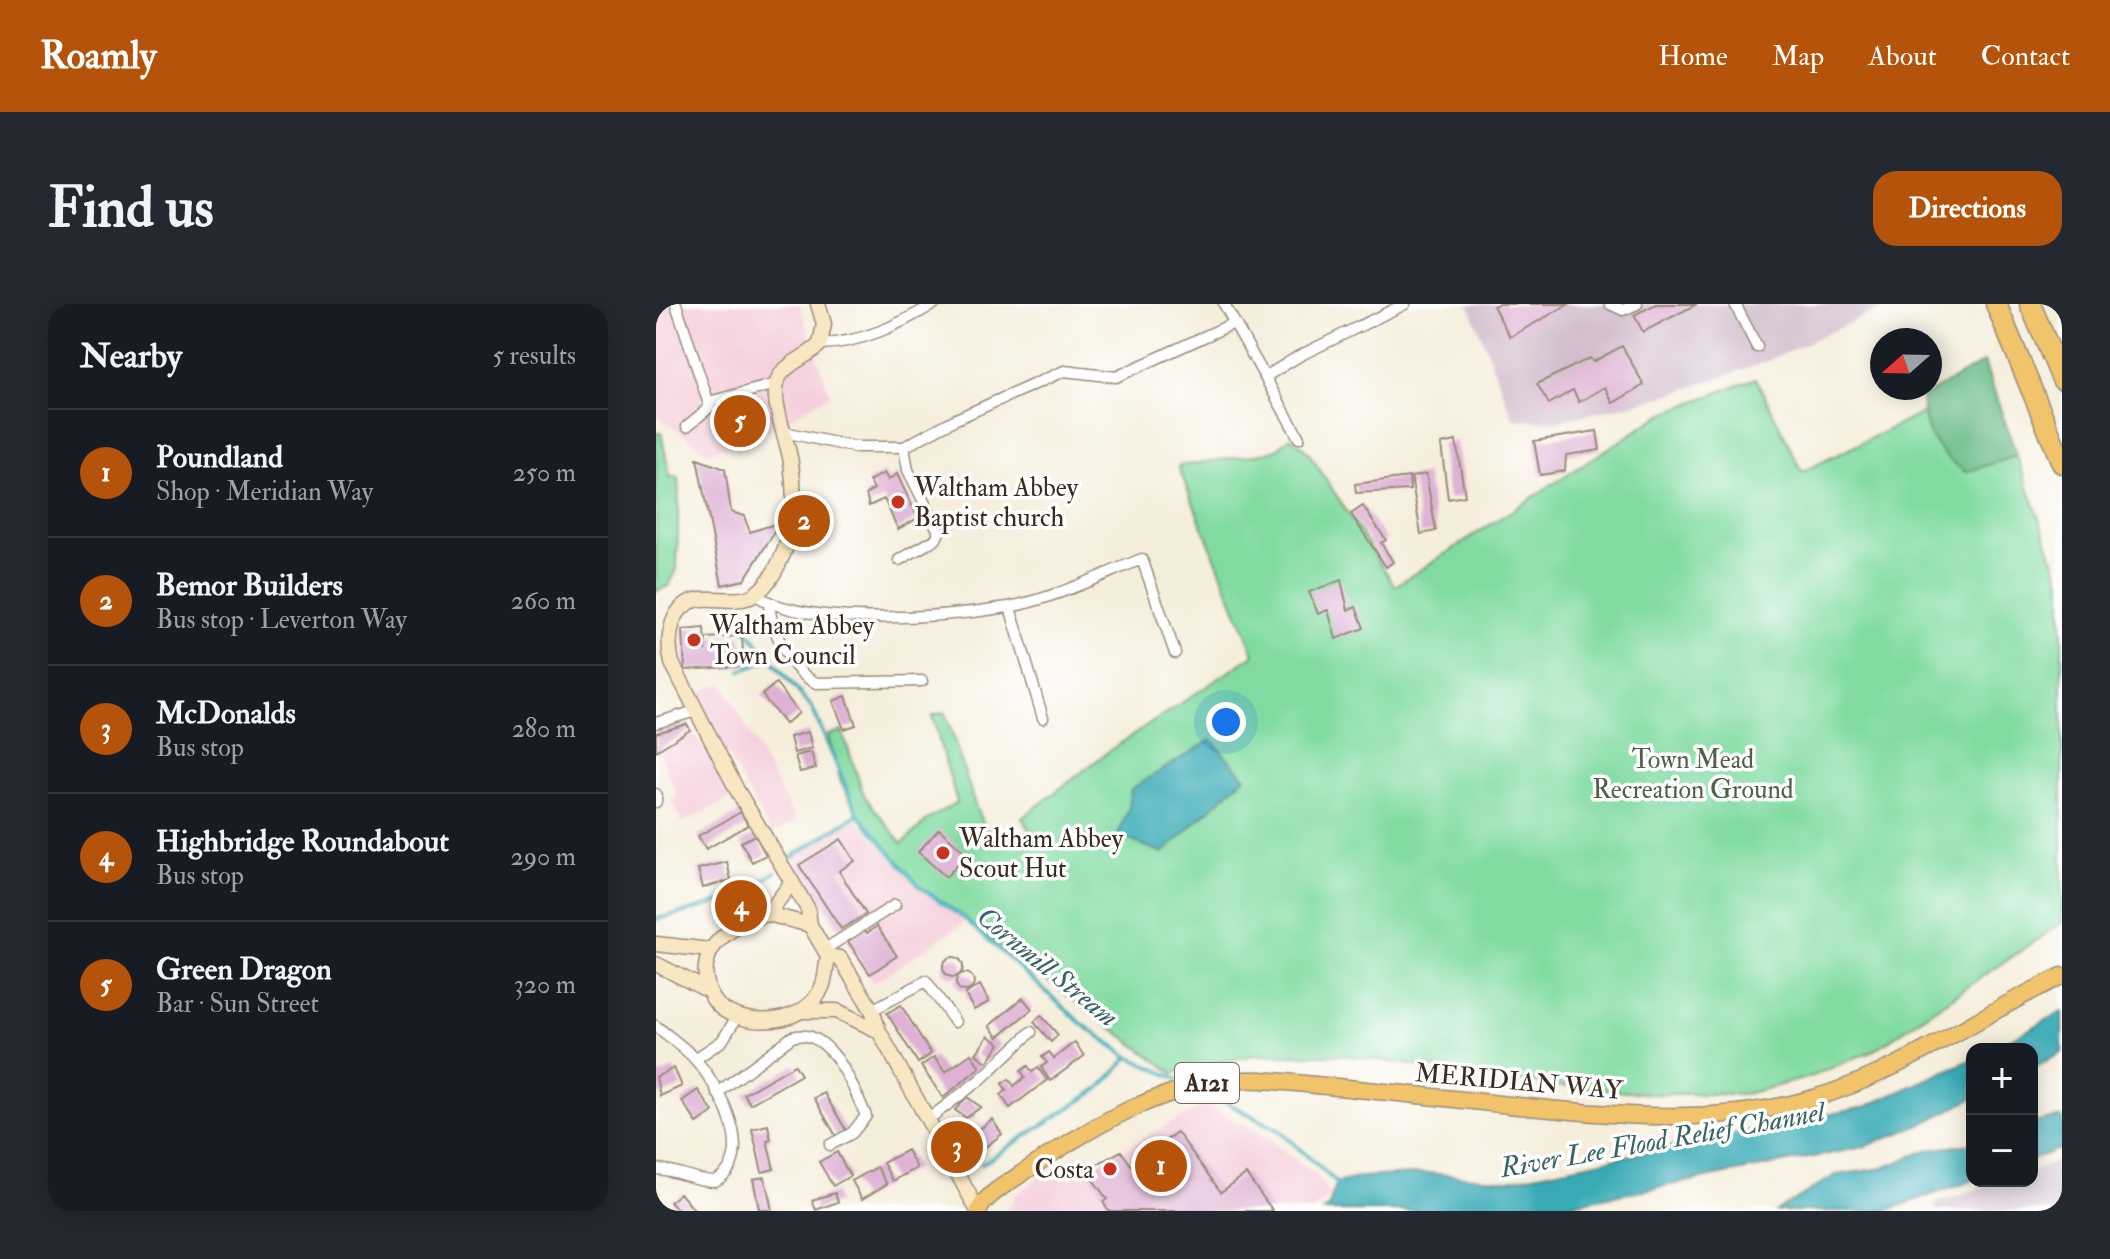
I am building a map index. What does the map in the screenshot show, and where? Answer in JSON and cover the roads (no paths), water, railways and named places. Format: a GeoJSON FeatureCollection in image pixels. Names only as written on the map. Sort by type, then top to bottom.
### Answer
{"type":"FeatureCollection","features":[{"type":"Feature","properties":{"kind":"highway"},"geometry":{"type":"LineString","coordinates":[[1996,304],[2062,463]]}},
{"type":"Feature","properties":{"kind":"highway"},"geometry":{"type":"LineString","coordinates":[[2030,304],[2062,379]]}},
{"type":"Feature","properties":{"kind":"main road"},"geometry":{"type":"LineString","coordinates":[[802,1011],[823,987],[826,953],[810,925],[808,909],[696,711],[672,663],[669,643],[673,618],[692,602],[740,599],[754,594],[773,575],[791,529],[791,462],[775,399],[776,384],[790,366],[820,344],[824,324],[818,304]]}},
{"type":"Feature","properties":{"kind":"main road"},"geometry":{"type":"LineString","coordinates":[[792,882],[768,914],[738,926],[710,950],[705,970],[707,990],[715,1003],[737,1017],[754,1021],[781,1018],[802,1011],[837,1011],[879,1031]]}},
{"type":"Feature","properties":{"kind":"main road"},"geometry":{"type":"LineString","coordinates":[[768,914],[810,925]]}},
{"type":"Feature","properties":{"kind":"main road"},"geometry":{"type":"LineString","coordinates":[[656,944],[710,950]]}},
{"type":"Feature","properties":{"kind":"main road"},"geometry":{"type":"LineString","coordinates":[[826,953],[840,958],[872,1010],[879,1031],[930,1118],[977,1210]]}},
{"type":"Feature","properties":{"kind":"main road"},"geometry":{"type":"LineString","coordinates":[[656,964],[707,990]]}},
{"type":"Feature","properties":{"kind":"main road","name":"MERIDIAN WAY"},"geometry":{"type":"LineString","coordinates":[[977,1210],[1002,1186],[1106,1118],[1204,1084],[1249,1080],[1281,1082],[1617,1115],[1681,1118],[1752,1112],[1813,1099],[1860,1081],[2062,976]]}},
{"type":"Feature","properties":{"kind":"street"},"geometry":{"type":"LineString","coordinates":[[676,304],[710,407],[687,426]]}},
{"type":"Feature","properties":{"kind":"street"},"geometry":{"type":"LineString","coordinates":[[820,344],[849,341],[890,328],[934,304]]}},
{"type":"Feature","properties":{"kind":"street"},"geometry":{"type":"LineString","coordinates":[[1224,304],[1299,438]]}},
{"type":"Feature","properties":{"kind":"street"},"geometry":{"type":"LineString","coordinates":[[1265,377],[1299,356],[1405,304]]}},
{"type":"Feature","properties":{"kind":"street"},"geometry":{"type":"LineString","coordinates":[[1610,304],[1623,310],[1637,304]]}},
{"type":"Feature","properties":{"kind":"street"},"geometry":{"type":"LineString","coordinates":[[1735,304],[1757,347]]}},
{"type":"Feature","properties":{"kind":"street"},"geometry":{"type":"LineString","coordinates":[[784,432],[854,447],[904,447],[954,420],[1064,371],[1116,377],[1234,323]]}},
{"type":"Feature","properties":{"kind":"street"},"geometry":{"type":"LineString","coordinates":[[709,402],[776,384]]}},
{"type":"Feature","properties":{"kind":"street"},"geometry":{"type":"LineString","coordinates":[[899,560],[936,539],[939,532],[908,470],[904,447]]}},
{"type":"Feature","properties":{"kind":"street"},"geometry":{"type":"LineString","coordinates":[[754,594],[769,605],[837,616],[905,617],[1010,607],[1142,559],[1175,653]]}},
{"type":"Feature","properties":{"kind":"street"},"geometry":{"type":"LineString","coordinates":[[769,605],[778,638],[808,679],[817,683],[922,681]]}},
{"type":"Feature","properties":{"kind":"street"},"geometry":{"type":"LineString","coordinates":[[1010,607],[1043,718]]}},
{"type":"Feature","properties":{"kind":"street"},"geometry":{"type":"LineString","coordinates":[[656,723],[696,711]]}},
{"type":"Feature","properties":{"kind":"street"},"geometry":{"type":"LineString","coordinates":[[656,794],[656,802]]}},
{"type":"Feature","properties":{"kind":"street"},"geometry":{"type":"LineString","coordinates":[[826,953],[895,905]]}},
{"type":"Feature","properties":{"kind":"street"},"geometry":{"type":"LineString","coordinates":[[872,1010],[926,981],[955,1022]]}},
{"type":"Feature","properties":{"kind":"street"},"geometry":{"type":"LineString","coordinates":[[695,1059],[722,1041],[737,1017]]}},
{"type":"Feature","properties":{"kind":"street"},"geometry":{"type":"LineString","coordinates":[[656,1026],[695,1059],[717,1093],[737,1148],[729,1170],[715,1181],[704,1181],[677,1170],[656,1169]]}},
{"type":"Feature","properties":{"kind":"street"},"geometry":{"type":"LineString","coordinates":[[930,1118],[981,1079],[1031,1032]]}},
{"type":"Feature","properties":{"kind":"street"},"geometry":{"type":"LineString","coordinates":[[717,1093],[792,1037],[805,1033],[818,1039],[845,1074],[866,1116],[852,1133],[830,1145]]}},
{"type":"Feature","properties":{"kind":"water"},"geometry":{"type":"Polygon","coordinates":[[[1211,740],[1245,777],[1163,853],[1118,836],[1129,807],[1131,789],[1211,740]]]}},
{"type":"Feature","properties":{"kind":"water"},"geometry":{"type":"Polygon","coordinates":[[[2062,1012],[2062,1053],[2038,1065],[2038,1043],[2003,1043],[2062,1012]]]}},
{"type":"Feature","properties":{"kind":"water"},"geometry":{"type":"Polygon","coordinates":[[[1966,1062],[1966,1102],[1920,1125],[1864,1147],[1537,1211],[1323,1211],[1329,1207],[1336,1183],[1361,1177],[1428,1173],[1509,1180],[1865,1107],[1966,1062]]]}},
{"type":"Feature","properties":{"kind":"water"},"geometry":{"type":"Polygon","coordinates":[[[2062,1117],[2062,1148],[2038,1157],[2038,1122],[2062,1117]]]}},
{"type":"Feature","properties":{"kind":"water"},"geometry":{"type":"Polygon","coordinates":[[[1966,1145],[1966,1183],[1885,1211],[1776,1211],[1836,1175],[1883,1168],[1927,1150],[1966,1145]]]}},
{"type":"Feature","properties":{"kind":"waterway","name":"Cornmill Stream"},"geometry":{"type":"LineString","coordinates":[[735,616],[812,708],[858,814],[919,886],[964,918],[1082,1024],[1129,1057],[1188,1084]]}},
{"type":"Feature","properties":{"kind":"waterway","name":"Cornmill Stream"},"geometry":{"type":"LineString","coordinates":[[741,671],[772,658]]}},
{"type":"Feature","properties":{"kind":"waterway"},"geometry":{"type":"LineString","coordinates":[[787,860],[858,814]]}},
{"type":"Feature","properties":{"kind":"waterway"},"geometry":{"type":"LineString","coordinates":[[656,919],[719,902],[775,872]]}},
{"type":"Feature","properties":{"kind":"waterway"},"geometry":{"type":"LineString","coordinates":[[982,1164],[1100,1088],[1129,1057]]}},
{"type":"Feature","properties":{"kind":"waterway","name":"Cornmill Stream"},"geometry":{"type":"LineString","coordinates":[[1203,1090],[1280,1131],[1339,1185]]}},
{"type":"Feature","properties":{"kind":"place","name":"Green Dragon"},"geometry":{"type":"Point","coordinates":[740,421]}},
{"type":"Feature","properties":{"kind":"place","name":"Waltham Abbey Baptist church"},"geometry":{"type":"Point","coordinates":[898,502]}},
{"type":"Feature","properties":{"kind":"place","name":"Bemor Builders"},"geometry":{"type":"Point","coordinates":[804,521]}},
{"type":"Feature","properties":{"kind":"place","name":"Waltham Abbey Town Council"},"geometry":{"type":"Point","coordinates":[694,640]}},
{"type":"Feature","properties":{"kind":"place","name":"Waltham Abbey Scout Hut"},"geometry":{"type":"Point","coordinates":[943,853]}},
{"type":"Feature","properties":{"kind":"place","name":"Highbridge Roundabout"},"geometry":{"type":"Point","coordinates":[741,906]}},
{"type":"Feature","properties":{"kind":"place","name":"McDonalds"},"geometry":{"type":"Point","coordinates":[957,1147]}},
{"type":"Feature","properties":{"kind":"place","name":"Poundland"},"geometry":{"type":"Point","coordinates":[1161,1166]}},
{"type":"Feature","properties":{"kind":"place","name":"Costa"},"geometry":{"type":"Point","coordinates":[1110,1169]}},
{"type":"Feature","properties":{"kind":"park label","name":"Town Mead Recreation Ground"},"geometry":{"type":"Point","coordinates":[1693,774]}},
{"type":"Feature","properties":{"kind":"water label","name":"River Lee Flood Relief Channel"},"geometry":{"type":"Point","coordinates":[1662,1139]}}]}
